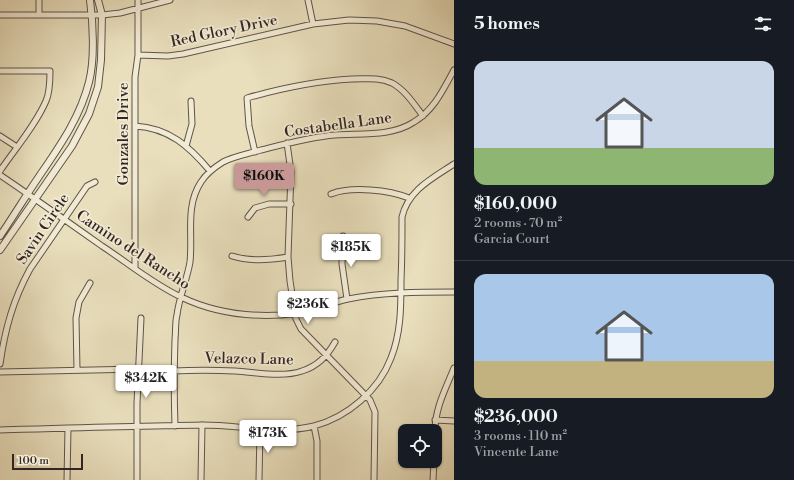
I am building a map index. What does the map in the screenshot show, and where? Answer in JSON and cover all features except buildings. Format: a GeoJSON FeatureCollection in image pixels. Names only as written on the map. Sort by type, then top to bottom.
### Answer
{"type":"FeatureCollection","features":[{"type":"Feature","properties":{"kind":"street"},"geometry":{"type":"LineString","coordinates":[[39,0],[39,15]]}},
{"type":"Feature","properties":{"kind":"street"},"geometry":{"type":"LineString","coordinates":[[0,236],[64,140],[81,107],[90,80],[92,15],[90,0]]}},
{"type":"Feature","properties":{"kind":"street"},"geometry":{"type":"LineString","coordinates":[[0,250],[72,146],[89,114],[98,87],[102,15],[98,0]]}},
{"type":"Feature","properties":{"kind":"street","name":"Gonzales Drive"},"geometry":{"type":"LineString","coordinates":[[135,268],[135,77],[138,55],[138,0]]}},
{"type":"Feature","properties":{"kind":"street"},"geometry":{"type":"LineString","coordinates":[[0,15],[102,15],[120,13],[170,0]]}},
{"type":"Feature","properties":{"kind":"street"},"geometry":{"type":"LineString","coordinates":[[308,0],[313,24]]}},
{"type":"Feature","properties":{"kind":"street","name":"Red Glory Drive"},"geometry":{"type":"LineString","coordinates":[[138,55],[168,56],[183,54],[313,24],[348,20],[377,21],[412,28],[454,44]]}},
{"type":"Feature","properties":{"kind":"street","name":"Costabella Lane"},"geometry":{"type":"LineString","coordinates":[[210,171],[222,162],[287,143],[333,135],[389,132],[401,129],[424,116],[433,106],[441,95],[454,70]]}},
{"type":"Feature","properties":{"kind":"street"},"geometry":{"type":"LineString","coordinates":[[0,72],[50,71],[50,85],[46,100],[38,116],[0,171]]}},
{"type":"Feature","properties":{"kind":"street"},"geometry":{"type":"LineString","coordinates":[[255,152],[249,126],[247,98],[274,90],[308,83],[372,78],[386,81],[398,87],[424,116]]}},
{"type":"Feature","properties":{"kind":"street"},"geometry":{"type":"LineString","coordinates":[[186,146],[192,124],[191,101]]}},
{"type":"Feature","properties":{"kind":"street"},"geometry":{"type":"LineString","coordinates":[[135,126],[161,131],[175,138],[199,158],[210,171],[201,182],[194,195],[191,209],[190,261],[187,279],[177,314],[173,371],[175,426]]}},
{"type":"Feature","properties":{"kind":"street"},"geometry":{"type":"LineString","coordinates":[[0,136],[17,147]]}},
{"type":"Feature","properties":{"kind":"street"},"geometry":{"type":"LineString","coordinates":[[287,143],[291,172],[288,258],[294,313],[301,329],[370,400],[375,412],[374,480]]}},
{"type":"Feature","properties":{"kind":"street"},"geometry":{"type":"LineString","coordinates":[[0,430],[202,425],[290,430],[314,426],[342,414],[366,395],[383,375],[399,335],[401,311],[402,216],[409,198],[420,187],[453,166]]}},
{"type":"Feature","properties":{"kind":"street","name":"Camino del Rancho"},"geometry":{"type":"LineString","coordinates":[[0,175],[169,291],[206,307],[220,311],[252,316],[294,313],[372,295],[454,292]]}},
{"type":"Feature","properties":{"kind":"street","name":"Savin Circle"},"geometry":{"type":"LineString","coordinates":[[0,364],[4,337],[13,305],[30,269],[87,186],[95,182]]}},
{"type":"Feature","properties":{"kind":"street"},"geometry":{"type":"LineString","coordinates":[[332,194],[348,190],[386,192],[409,198]]}},
{"type":"Feature","properties":{"kind":"street"},"geometry":{"type":"LineString","coordinates":[[248,217],[255,208],[269,204],[291,204]]}},
{"type":"Feature","properties":{"kind":"street"},"geometry":{"type":"LineString","coordinates":[[343,236],[342,264],[347,300]]}},
{"type":"Feature","properties":{"kind":"street"},"geometry":{"type":"LineString","coordinates":[[232,256],[240,259],[260,260],[288,258]]}},
{"type":"Feature","properties":{"kind":"street"},"geometry":{"type":"LineString","coordinates":[[77,370],[76,318],[79,302],[90,283]]}},
{"type":"Feature","properties":{"kind":"street"},"geometry":{"type":"LineString","coordinates":[[137,480],[137,427],[141,318]]}},
{"type":"Feature","properties":{"kind":"street","name":"Velazco Lane"},"geometry":{"type":"LineString","coordinates":[[173,371],[209,370],[287,374],[302,371],[315,365],[327,356],[335,342]]}},
{"type":"Feature","properties":{"kind":"street"},"geometry":{"type":"LineString","coordinates":[[435,424],[438,407],[454,368]]}},
{"type":"Feature","properties":{"kind":"street"},"geometry":{"type":"LineString","coordinates":[[0,372],[139,369],[159,372]]}},
{"type":"Feature","properties":{"kind":"street"},"geometry":{"type":"LineString","coordinates":[[435,420],[454,421]]}},
{"type":"Feature","properties":{"kind":"street"},"geometry":{"type":"LineString","coordinates":[[201,480],[202,425]]}},
{"type":"Feature","properties":{"kind":"street"},"geometry":{"type":"LineString","coordinates":[[314,426],[317,441],[317,480]]}},
{"type":"Feature","properties":{"kind":"street"},"geometry":{"type":"LineString","coordinates":[[67,480],[68,428]]}},
{"type":"Feature","properties":{"kind":"street"},"geometry":{"type":"LineString","coordinates":[[260,429],[260,480]]}},
{"type":"Feature","properties":{"kind":"street"},"geometry":{"type":"LineString","coordinates":[[433,480],[434,468]]}}]}
